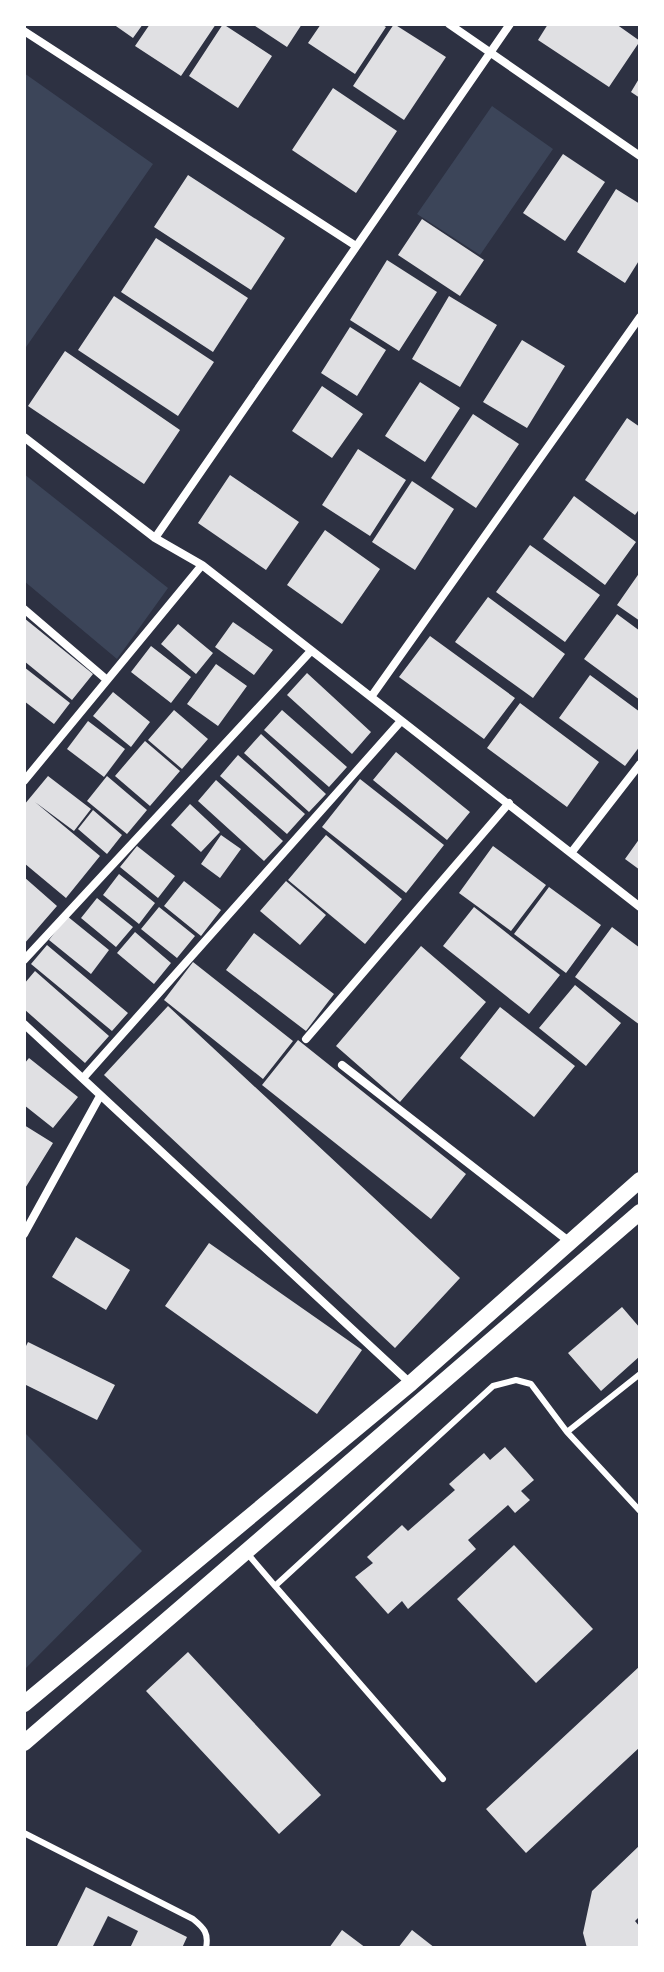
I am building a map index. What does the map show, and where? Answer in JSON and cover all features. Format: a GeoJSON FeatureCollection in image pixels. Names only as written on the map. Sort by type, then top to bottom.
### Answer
{"type":"FeatureCollection","features":[{"type":"Feature","properties":{"kind":"main road"},"geometry":{"type":"LineString","coordinates":[[42,1726],[24,1705],[411,1383],[640,1180]]}},
{"type":"Feature","properties":{"kind":"main road"},"geometry":{"type":"LineString","coordinates":[[24,1743],[640,1212]]}},
{"type":"Feature","properties":{"kind":"main road"},"geometry":{"type":"LineString","coordinates":[[457,1343],[472,1358]]}},
{"type":"Feature","properties":{"kind":"main road"},"geometry":{"type":"LineString","coordinates":[[384,1406],[398,1421]]}},
{"type":"Feature","properties":{"kind":"street"},"geometry":{"type":"LineString","coordinates":[[449,24],[640,156]]}},
{"type":"Feature","properties":{"kind":"street"},"geometry":{"type":"LineString","coordinates":[[155,538],[510,24]]}},
{"type":"Feature","properties":{"kind":"street"},"geometry":{"type":"LineString","coordinates":[[24,31],[356,246]]}},
{"type":"Feature","properties":{"kind":"street"},"geometry":{"type":"LineString","coordinates":[[371,697],[640,317]]}},
{"type":"Feature","properties":{"kind":"street"},"geometry":{"type":"LineString","coordinates":[[24,437],[155,538],[202,565],[640,907]]}},
{"type":"Feature","properties":{"kind":"street"},"geometry":{"type":"LineString","coordinates":[[24,781],[202,565]]}},
{"type":"Feature","properties":{"kind":"street"},"geometry":{"type":"LineString","coordinates":[[24,609],[107,680]]}},
{"type":"Feature","properties":{"kind":"street"},"geometry":{"type":"LineString","coordinates":[[24,960],[310,652]]}},
{"type":"Feature","properties":{"kind":"street"},"geometry":{"type":"LineString","coordinates":[[84,1077],[401,721]]}},
{"type":"Feature","properties":{"kind":"street"},"geometry":{"type":"LineString","coordinates":[[571,853],[640,764]]}},
{"type":"Feature","properties":{"kind":"street"},"geometry":{"type":"LineString","coordinates":[[306,1039],[509,803]]}},
{"type":"Feature","properties":{"kind":"street"},"geometry":{"type":"LineString","coordinates":[[24,1024],[411,1383]]}},
{"type":"Feature","properties":{"kind":"street"},"geometry":{"type":"LineString","coordinates":[[342,1065],[571,1243]]}},
{"type":"Feature","properties":{"kind":"street"},"geometry":{"type":"LineString","coordinates":[[24,1234],[100,1096]]}},
{"type":"Feature","properties":{"kind":"lane"},"geometry":{"type":"LineString","coordinates":[[567,1432],[640,1374]]}},
{"type":"Feature","properties":{"kind":"lane"},"geometry":{"type":"LineString","coordinates":[[275,1586],[493,1386],[516,1380],[531,1384],[567,1432],[640,1511]]}},
{"type":"Feature","properties":{"kind":"lane"},"geometry":{"type":"LineString","coordinates":[[245,1552],[443,1779]]}},
{"type":"Feature","properties":{"kind":"lane"},"geometry":{"type":"LineString","coordinates":[[24,1833],[193,1919],[204,1928],[206,1948]]}},
{"type":"Feature","properties":{"kind":"shaded area"},"geometry":{"type":"Polygon","coordinates":[[[24,73],[153,164],[24,350],[24,73]]]}},
{"type":"Feature","properties":{"kind":"shaded area"},"geometry":{"type":"Polygon","coordinates":[[[492,106],[553,149],[480,255],[417,214],[492,106]]]}},
{"type":"Feature","properties":{"kind":"shaded area"},"geometry":{"type":"Polygon","coordinates":[[[24,474],[168,588],[117,659],[24,581],[24,474]]]}},
{"type":"Feature","properties":{"kind":"shaded area"},"geometry":{"type":"Polygon","coordinates":[[[24,1432],[142,1551],[24,1670],[24,1432]]]}},
{"type":"Feature","properties":{"kind":"building"},"geometry":{"type":"Polygon","coordinates":[[[113,24],[143,24],[133,38],[113,24]]]}},
{"type":"Feature","properties":{"kind":"building"},"geometry":{"type":"Polygon","coordinates":[[[150,24],[216,24],[181,76],[135,46],[150,24]]]}},
{"type":"Feature","properties":{"kind":"building"},"geometry":{"type":"Polygon","coordinates":[[[223,24],[272,56],[238,108],[189,76],[223,24]]]}},
{"type":"Feature","properties":{"kind":"building"},"geometry":{"type":"Polygon","coordinates":[[[252,24],[302,24],[287,47],[252,24]]]}},
{"type":"Feature","properties":{"kind":"building"},"geometry":{"type":"Polygon","coordinates":[[[321,24],[381,24],[386,27],[355,74],[308,43],[321,24]]]}},
{"type":"Feature","properties":{"kind":"building"},"geometry":{"type":"Polygon","coordinates":[[[394,24],[446,57],[404,120],[353,86],[394,24]]]}},
{"type":"Feature","properties":{"kind":"building"},"geometry":{"type":"Polygon","coordinates":[[[548,24],[616,24],[640,41],[609,87],[538,40],[548,24]]]}},
{"type":"Feature","properties":{"kind":"building"},"geometry":{"type":"Polygon","coordinates":[[[640,77],[640,98],[631,92],[640,77]]]}},
{"type":"Feature","properties":{"kind":"building"},"geometry":{"type":"Polygon","coordinates":[[[333,88],[397,131],[356,193],[292,150],[333,88]]]}},
{"type":"Feature","properties":{"kind":"building"},"geometry":{"type":"Polygon","coordinates":[[[563,154],[605,182],[565,241],[523,213],[563,154]]]}},
{"type":"Feature","properties":{"kind":"building"},"geometry":{"type":"Polygon","coordinates":[[[188,175],[285,238],[251,290],[154,227],[188,175]]]}},
{"type":"Feature","properties":{"kind":"building"},"geometry":{"type":"Polygon","coordinates":[[[616,189],[640,204],[640,259],[625,283],[577,252],[616,189]]]}},
{"type":"Feature","properties":{"kind":"building"},"geometry":{"type":"Polygon","coordinates":[[[422,219],[484,260],[460,296],[398,255],[422,219]]]}},
{"type":"Feature","properties":{"kind":"building"},"geometry":{"type":"Polygon","coordinates":[[[156,238],[248,298],[213,352],[121,292],[156,238]]]}},
{"type":"Feature","properties":{"kind":"building"},"geometry":{"type":"Polygon","coordinates":[[[387,260],[437,292],[399,351],[350,320],[387,260]]]}},
{"type":"Feature","properties":{"kind":"building"},"geometry":{"type":"Polygon","coordinates":[[[114,296],[214,362],[178,416],[78,350],[114,296]]]}},
{"type":"Feature","properties":{"kind":"building"},"geometry":{"type":"Polygon","coordinates":[[[449,296],[497,325],[460,387],[412,359],[449,296]]]}},
{"type":"Feature","properties":{"kind":"building"},"geometry":{"type":"Polygon","coordinates":[[[350,327],[386,350],[357,396],[321,373],[350,327]]]}},
{"type":"Feature","properties":{"kind":"building"},"geometry":{"type":"Polygon","coordinates":[[[522,340],[565,366],[527,428],[483,402],[522,340]]]}},
{"type":"Feature","properties":{"kind":"building"},"geometry":{"type":"Polygon","coordinates":[[[65,351],[180,430],[144,484],[28,406],[65,351]]]}},
{"type":"Feature","properties":{"kind":"building"},"geometry":{"type":"Polygon","coordinates":[[[420,382],[460,408],[425,462],[385,436],[420,382]]]}},
{"type":"Feature","properties":{"kind":"building"},"geometry":{"type":"Polygon","coordinates":[[[322,386],[363,414],[332,458],[292,431],[322,386]]]}},
{"type":"Feature","properties":{"kind":"building"},"geometry":{"type":"Polygon","coordinates":[[[473,414],[519,444],[476,508],[431,478],[473,414]]]}},
{"type":"Feature","properties":{"kind":"building"},"geometry":{"type":"Polygon","coordinates":[[[627,418],[640,427],[640,508],[635,515],[585,480],[627,418]]]}},
{"type":"Feature","properties":{"kind":"building"},"geometry":{"type":"Polygon","coordinates":[[[358,449],[406,480],[370,536],[322,505],[358,449]]]}},
{"type":"Feature","properties":{"kind":"building"},"geometry":{"type":"Polygon","coordinates":[[[230,475],[299,522],[266,570],[198,523],[230,475]]]}},
{"type":"Feature","properties":{"kind":"building"},"geometry":{"type":"Polygon","coordinates":[[[412,481],[454,509],[415,570],[372,542],[412,481]]]}},
{"type":"Feature","properties":{"kind":"building"},"geometry":{"type":"Polygon","coordinates":[[[574,496],[636,542],[605,585],[543,539],[574,496]]]}},
{"type":"Feature","properties":{"kind":"building"},"geometry":{"type":"Polygon","coordinates":[[[325,530],[380,569],[342,624],[287,585],[325,530]]]}},
{"type":"Feature","properties":{"kind":"building"},"geometry":{"type":"Polygon","coordinates":[[[530,545],[600,595],[565,642],[496,592],[530,545]]]}},
{"type":"Feature","properties":{"kind":"building"},"geometry":{"type":"Polygon","coordinates":[[[640,572],[640,621],[617,605],[640,572]]]}},
{"type":"Feature","properties":{"kind":"building"},"geometry":{"type":"Polygon","coordinates":[[[488,597],[565,654],[533,698],[455,642],[488,597]]]}},
{"type":"Feature","properties":{"kind":"building"},"geometry":{"type":"Polygon","coordinates":[[[617,614],[640,631],[640,700],[584,659],[617,614]]]}},
{"type":"Feature","properties":{"kind":"building"},"geometry":{"type":"Polygon","coordinates":[[[24,618],[93,674],[72,700],[24,661],[24,618]]]}},
{"type":"Feature","properties":{"kind":"building"},"geometry":{"type":"Polygon","coordinates":[[[233,622],[273,650],[254,675],[215,647],[233,622]]]}},
{"type":"Feature","properties":{"kind":"building"},"geometry":{"type":"Polygon","coordinates":[[[178,624],[213,653],[196,674],[161,644],[178,624]]]}},
{"type":"Feature","properties":{"kind":"building"},"geometry":{"type":"Polygon","coordinates":[[[430,636],[515,698],[484,739],[399,677],[430,636]]]}},
{"type":"Feature","properties":{"kind":"building"},"geometry":{"type":"Polygon","coordinates":[[[151,646],[191,677],[171,703],[131,672],[151,646]]]}},
{"type":"Feature","properties":{"kind":"building"},"geometry":{"type":"Polygon","coordinates":[[[216,664],[247,686],[218,726],[187,704],[216,664]]]}},
{"type":"Feature","properties":{"kind":"building"},"geometry":{"type":"Polygon","coordinates":[[[24,667],[70,703],[54,724],[24,701],[24,667]]]}},
{"type":"Feature","properties":{"kind":"building"},"geometry":{"type":"Polygon","coordinates":[[[307,673],[371,732],[352,754],[287,695],[307,673]]]}},
{"type":"Feature","properties":{"kind":"building"},"geometry":{"type":"Polygon","coordinates":[[[590,675],[640,712],[640,746],[625,766],[559,718],[590,675]]]}},
{"type":"Feature","properties":{"kind":"building"},"geometry":{"type":"Polygon","coordinates":[[[113,692],[150,722],[131,747],[93,716],[113,692]]]}},
{"type":"Feature","properties":{"kind":"building"},"geometry":{"type":"Polygon","coordinates":[[[520,703],[599,762],[567,807],[487,748],[520,703]]]}},
{"type":"Feature","properties":{"kind":"building"},"geometry":{"type":"Polygon","coordinates":[[[174,710],[208,739],[182,769],[148,740],[174,710]]]}},
{"type":"Feature","properties":{"kind":"building"},"geometry":{"type":"Polygon","coordinates":[[[282,710],[347,767],[329,787],[264,730],[282,710]]]}},
{"type":"Feature","properties":{"kind":"building"},"geometry":{"type":"Polygon","coordinates":[[[88,721],[125,749],[104,777],[67,749],[88,721]]]}},
{"type":"Feature","properties":{"kind":"building"},"geometry":{"type":"Polygon","coordinates":[[[261,734],[326,794],[309,812],[244,753],[261,734]]]}},
{"type":"Feature","properties":{"kind":"building"},"geometry":{"type":"Polygon","coordinates":[[[145,741],[180,771],[150,806],[115,776],[145,741]]]}},
{"type":"Feature","properties":{"kind":"building"},"geometry":{"type":"Polygon","coordinates":[[[396,752],[470,812],[447,840],[373,780],[396,752]]]}},
{"type":"Feature","properties":{"kind":"building"},"geometry":{"type":"Polygon","coordinates":[[[238,755],[305,814],[287,834],[220,776],[238,755]]]}},
{"type":"Feature","properties":{"kind":"building"},"geometry":{"type":"Polygon","coordinates":[[[48,776],[91,809],[74,831],[35,802],[100,856],[66,898],[24,863],[24,805],[48,776]]]}},
{"type":"Feature","properties":{"kind":"building"},"geometry":{"type":"Polygon","coordinates":[[[107,776],[147,810],[127,834],[87,801],[107,776]]]}},
{"type":"Feature","properties":{"kind":"building"},"geometry":{"type":"Polygon","coordinates":[[[360,779],[444,845],[406,893],[322,827],[360,779]]]}},
{"type":"Feature","properties":{"kind":"building"},"geometry":{"type":"Polygon","coordinates":[[[216,780],[283,841],[264,861],[198,801],[216,780]]]}},
{"type":"Feature","properties":{"kind":"building"},"geometry":{"type":"Polygon","coordinates":[[[190,804],[220,832],[201,852],[171,825],[190,804]]]}},
{"type":"Feature","properties":{"kind":"building"},"geometry":{"type":"Polygon","coordinates":[[[93,810],[122,835],[107,854],[78,829],[93,810]]]}},
{"type":"Feature","properties":{"kind":"building"},"geometry":{"type":"Polygon","coordinates":[[[221,835],[241,849],[220,878],[201,864],[221,835]]]}},
{"type":"Feature","properties":{"kind":"building"},"geometry":{"type":"Polygon","coordinates":[[[326,835],[402,899],[365,944],[288,880],[326,835]]]}},
{"type":"Feature","properties":{"kind":"building"},"geometry":{"type":"Polygon","coordinates":[[[640,838],[640,870],[625,859],[640,838]]]}},
{"type":"Feature","properties":{"kind":"building"},"geometry":{"type":"Polygon","coordinates":[[[137,846],[175,876],[158,898],[120,867],[137,846]]]}},
{"type":"Feature","properties":{"kind":"building"},"geometry":{"type":"Polygon","coordinates":[[[493,846],[546,885],[511,931],[459,893],[493,846]]]}},
{"type":"Feature","properties":{"kind":"building"},"geometry":{"type":"Polygon","coordinates":[[[119,874],[155,903],[139,924],[103,895],[119,874]]]}},
{"type":"Feature","properties":{"kind":"building"},"geometry":{"type":"Polygon","coordinates":[[[24,877],[57,906],[24,944],[24,877]]]}},
{"type":"Feature","properties":{"kind":"building"},"geometry":{"type":"Polygon","coordinates":[[[184,881],[221,910],[201,936],[164,906],[184,881]]]}},
{"type":"Feature","properties":{"kind":"building"},"geometry":{"type":"Polygon","coordinates":[[[286,881],[326,915],[300,945],[260,911],[286,881]]]}},
{"type":"Feature","properties":{"kind":"building"},"geometry":{"type":"Polygon","coordinates":[[[549,887],[601,925],[566,973],[514,934],[549,887]]]}},
{"type":"Feature","properties":{"kind":"building"},"geometry":{"type":"Polygon","coordinates":[[[97,898],[133,927],[116,947],[81,918],[97,898]]]}},
{"type":"Feature","properties":{"kind":"building"},"geometry":{"type":"Polygon","coordinates":[[[159,907],[195,936],[177,958],[141,929],[159,907]]]}},
{"type":"Feature","properties":{"kind":"building"},"geometry":{"type":"Polygon","coordinates":[[[474,907],[560,975],[529,1014],[443,946],[474,907]]]}},
{"type":"Feature","properties":{"kind":"building"},"geometry":{"type":"Polygon","coordinates":[[[67,916],[109,950],[91,974],[49,940],[67,916]]]}},
{"type":"Feature","properties":{"kind":"building"},"geometry":{"type":"Polygon","coordinates":[[[612,927],[640,948],[640,1025],[575,977],[612,927]]]}},
{"type":"Feature","properties":{"kind":"building"},"geometry":{"type":"Polygon","coordinates":[[[135,932],[171,963],[154,984],[117,953],[135,932]]]}},
{"type":"Feature","properties":{"kind":"building"},"geometry":{"type":"Polygon","coordinates":[[[254,933],[334,994],[306,1031],[226,970],[254,933]]]}},
{"type":"Feature","properties":{"kind":"building"},"geometry":{"type":"Polygon","coordinates":[[[47,945],[128,1013],[112,1031],[31,964],[47,945]]]}},
{"type":"Feature","properties":{"kind":"building"},"geometry":{"type":"Polygon","coordinates":[[[421,946],[486,1002],[400,1102],[336,1046],[421,946]]]}},
{"type":"Feature","properties":{"kind":"building"},"geometry":{"type":"Polygon","coordinates":[[[193,962],[293,1041],[263,1079],[164,1000],[193,962]]]}},
{"type":"Feature","properties":{"kind":"building"},"geometry":{"type":"Polygon","coordinates":[[[35,971],[109,1036],[85,1063],[24,1009],[24,984],[35,971]]]}},
{"type":"Feature","properties":{"kind":"building"},"geometry":{"type":"Polygon","coordinates":[[[575,985],[621,1023],[586,1066],[539,1028],[575,985]]]}},
{"type":"Feature","properties":{"kind":"building"},"geometry":{"type":"Polygon","coordinates":[[[168,1006],[460,1278],[395,1348],[104,1075],[168,1006]]]}},
{"type":"Feature","properties":{"kind":"building"},"geometry":{"type":"Polygon","coordinates":[[[500,1007],[575,1066],[534,1117],[460,1058],[500,1007]]]}},
{"type":"Feature","properties":{"kind":"building"},"geometry":{"type":"Polygon","coordinates":[[[298,1040],[466,1174],[431,1219],[262,1085],[298,1040]]]}},
{"type":"Feature","properties":{"kind":"building"},"geometry":{"type":"Polygon","coordinates":[[[29,1058],[78,1097],[53,1128],[24,1105],[24,1064],[29,1058]]]}},
{"type":"Feature","properties":{"kind":"building"},"geometry":{"type":"Polygon","coordinates":[[[24,1125],[53,1143],[24,1190],[24,1125]]]}},
{"type":"Feature","properties":{"kind":"building"},"geometry":{"type":"Polygon","coordinates":[[[76,1237],[130,1270],[106,1310],[52,1277],[76,1237]]]}},
{"type":"Feature","properties":{"kind":"building"},"geometry":{"type":"Polygon","coordinates":[[[209,1243],[362,1350],[317,1414],[165,1306],[209,1243]]]}},
{"type":"Feature","properties":{"kind":"building"},"geometry":{"type":"Polygon","coordinates":[[[622,1307],[640,1328],[640,1356],[601,1391],[568,1353],[622,1307]]]}},
{"type":"Feature","properties":{"kind":"building"},"geometry":{"type":"Polygon","coordinates":[[[28,1342],[115,1385],[97,1420],[24,1384],[24,1350],[28,1342]]]}},
{"type":"Feature","properties":{"kind":"building"},"geometry":{"type":"Polygon","coordinates":[[[505,1447],[534,1480],[521,1491],[530,1500],[515,1513],[508,1505],[468,1540],[476,1549],[408,1609],[402,1601],[388,1614],[355,1577],[373,1563],[367,1557],[402,1525],[408,1531],[455,1490],[449,1484],[484,1453],[490,1460],[505,1447]]]}},
{"type":"Feature","properties":{"kind":"building"},"geometry":{"type":"Polygon","coordinates":[[[514,1545],[593,1629],[536,1683],[457,1599],[514,1545]]]}},
{"type":"Feature","properties":{"kind":"building"},"geometry":{"type":"Polygon","coordinates":[[[188,1652],[321,1795],[279,1834],[146,1691],[188,1652]]]}},
{"type":"Feature","properties":{"kind":"building"},"geometry":{"type":"Polygon","coordinates":[[[640,1666],[640,1747],[526,1853],[486,1809],[640,1666]]]}},
{"type":"Feature","properties":{"kind":"building"},"geometry":{"type":"Polygon","coordinates":[[[640,1845],[640,1916],[635,1921],[640,1927],[640,1948],[587,1948],[583,1933],[592,1891],[640,1845]]]}},
{"type":"Feature","properties":{"kind":"building"},"geometry":{"type":"Polygon","coordinates":[[[86,1887],[187,1937],[182,1948],[130,1948],[138,1931],[108,1916],[92,1948],[56,1948],[86,1887]]]}},
{"type":"Feature","properties":{"kind":"building"},"geometry":{"type":"Polygon","coordinates":[[[342,1930],[366,1948],[329,1948],[342,1930]]]}},
{"type":"Feature","properties":{"kind":"building"},"geometry":{"type":"Polygon","coordinates":[[[412,1930],[435,1948],[398,1948],[412,1930]]]}}]}
